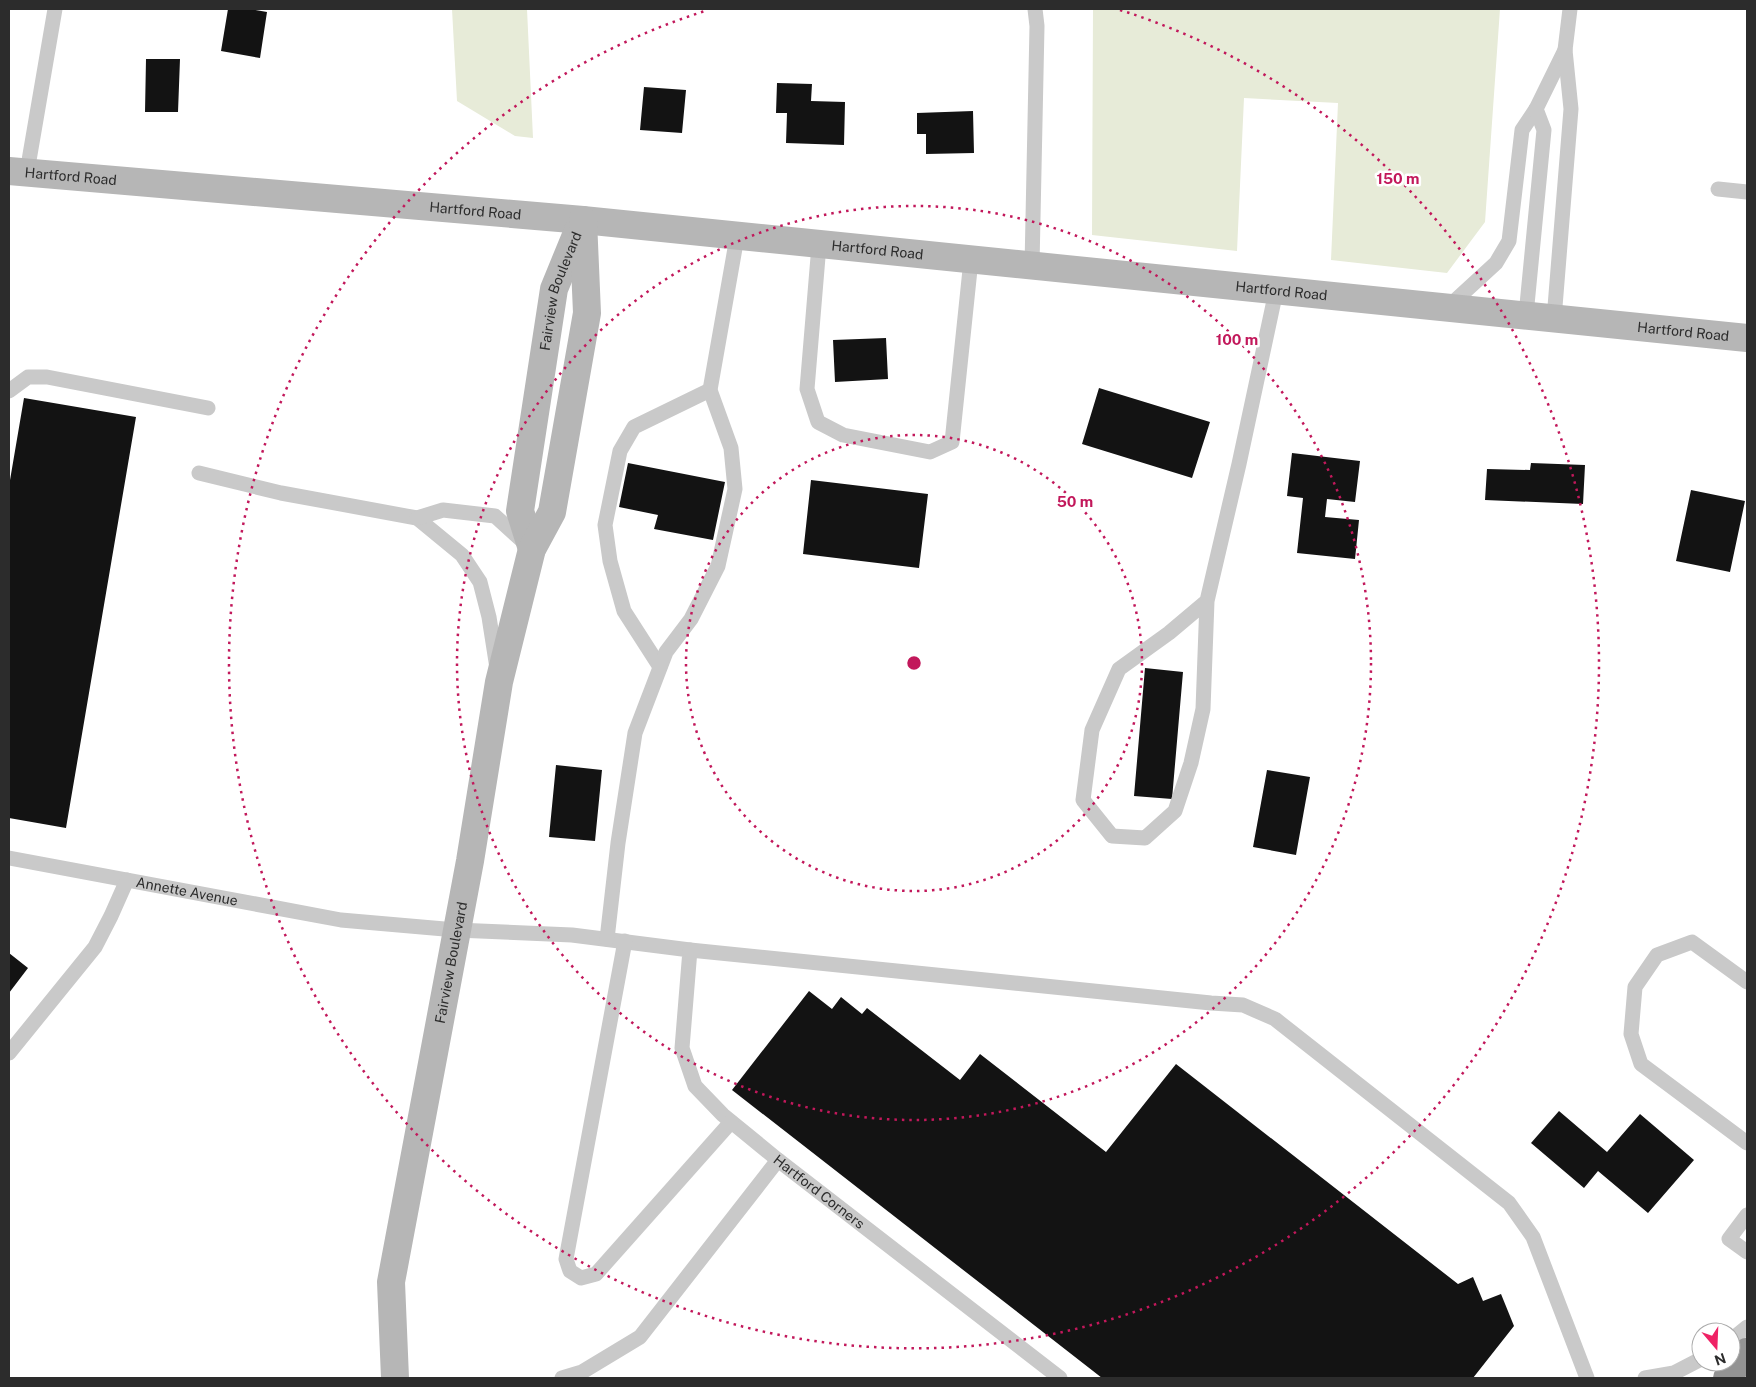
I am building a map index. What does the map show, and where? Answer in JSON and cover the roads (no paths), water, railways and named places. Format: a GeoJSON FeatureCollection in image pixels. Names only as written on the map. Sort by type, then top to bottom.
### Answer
{"type":"FeatureCollection","features":[{"type":"Feature","properties":{"kind":"highway"},"geometry":{"type":"LineString","coordinates":[[1726,1378],[1747,1352]]}},
{"type":"Feature","properties":{"kind":"street","name":"Hartford Road"},"geometry":{"type":"LineString","coordinates":[[18,172],[583,220],[1747,338]]}},
{"type":"Feature","properties":{"kind":"street","name":"Fairview Boulevard"},"geometry":{"type":"LineString","coordinates":[[532,549],[520,512],[554,289],[583,220]]}},
{"type":"Feature","properties":{"kind":"street","name":"Fairview Boulevard"},"geometry":{"type":"LineString","coordinates":[[395,1378],[391,1282],[471,852],[499,682],[532,549],[552,512],[586,313],[583,220]]}},
{"type":"Feature","properties":{"kind":"lane"},"geometry":{"type":"LineString","coordinates":[[18,172],[55,9]]}},
{"type":"Feature","properties":{"kind":"lane"},"geometry":{"type":"LineString","coordinates":[[1032,266],[1037,26],[1035,9]]}},
{"type":"Feature","properties":{"kind":"lane"},"geometry":{"type":"LineString","coordinates":[[1554,319],[1571,109],[1565,50],[1570,9]]}},
{"type":"Feature","properties":{"kind":"lane"},"geometry":{"type":"LineString","coordinates":[[1447,308],[1496,263],[1510,241],[1522,130],[1536,109],[1565,50]]}},
{"type":"Feature","properties":{"kind":"lane"},"geometry":{"type":"LineString","coordinates":[[1526,316],[1544,130],[1536,109]]}},
{"type":"Feature","properties":{"kind":"lane"},"geometry":{"type":"LineString","coordinates":[[1718,189],[1747,192]]}},
{"type":"Feature","properties":{"kind":"lane"},"geometry":{"type":"LineString","coordinates":[[607,939],[618,843],[635,733],[666,652],[691,619],[718,566],[735,489],[730,448],[710,390],[737,237]]}},
{"type":"Feature","properties":{"kind":"lane"},"geometry":{"type":"LineString","coordinates":[[818,245],[807,389],[818,422],[843,435],[930,452],[952,442],[971,260]]}},
{"type":"Feature","properties":{"kind":"lane"},"geometry":{"type":"LineString","coordinates":[[1207,601],[1169,633],[1119,670],[1092,730],[1083,800],[1112,836],[1145,838],[1175,811],[1191,763],[1203,709],[1207,601],[1276,291]]}},
{"type":"Feature","properties":{"kind":"lane"},"geometry":{"type":"LineString","coordinates":[[9,391],[28,377],[47,377],[208,408]]}},
{"type":"Feature","properties":{"kind":"lane"},"geometry":{"type":"LineString","coordinates":[[660,667],[624,612],[610,561],[605,525],[620,451],[634,427],[710,390]]}},
{"type":"Feature","properties":{"kind":"lane"},"geometry":{"type":"LineString","coordinates":[[199,473],[281,493],[416,518],[443,510],[495,516],[532,549]]}},
{"type":"Feature","properties":{"kind":"lane"},"geometry":{"type":"LineString","coordinates":[[416,518],[462,555],[480,582],[489,617],[499,682]]}},
{"type":"Feature","properties":{"kind":"lane"},"geometry":{"type":"LineString","coordinates":[[9,858],[127,880]]}},
{"type":"Feature","properties":{"kind":"lane","name":"Annette Avenue"},"geometry":{"type":"LineString","coordinates":[[9,1053],[95,947],[127,880],[341,920],[456,930],[572,934],[690,950],[1243,1005],[1275,1020],[1509,1203],[1533,1238],[1587,1378]]}},
{"type":"Feature","properties":{"kind":"lane"},"geometry":{"type":"LineString","coordinates":[[625,941],[566,1259],[570,1271],[581,1278],[596,1274],[731,1122]]}},
{"type":"Feature","properties":{"kind":"lane"},"geometry":{"type":"LineString","coordinates":[[1747,982],[1692,942],[1657,955],[1635,987],[1631,1034],[1640,1064],[1747,1143]]}},
{"type":"Feature","properties":{"kind":"lane"},"geometry":{"type":"LineString","coordinates":[[690,950],[682,1048],[695,1086],[731,1122],[778,1160]]}},
{"type":"Feature","properties":{"kind":"lane","name":"Hartford Corners"},"geometry":{"type":"LineString","coordinates":[[562,1378],[582,1372],[640,1337],[778,1160],[1060,1378]]}},
{"type":"Feature","properties":{"kind":"lane"},"geometry":{"type":"LineString","coordinates":[[1747,1215],[1729,1239],[1747,1252]]}},
{"type":"Feature","properties":{"kind":"lane"},"geometry":{"type":"LineString","coordinates":[[1645,1378],[1674,1373],[1691,1364]]}}]}
